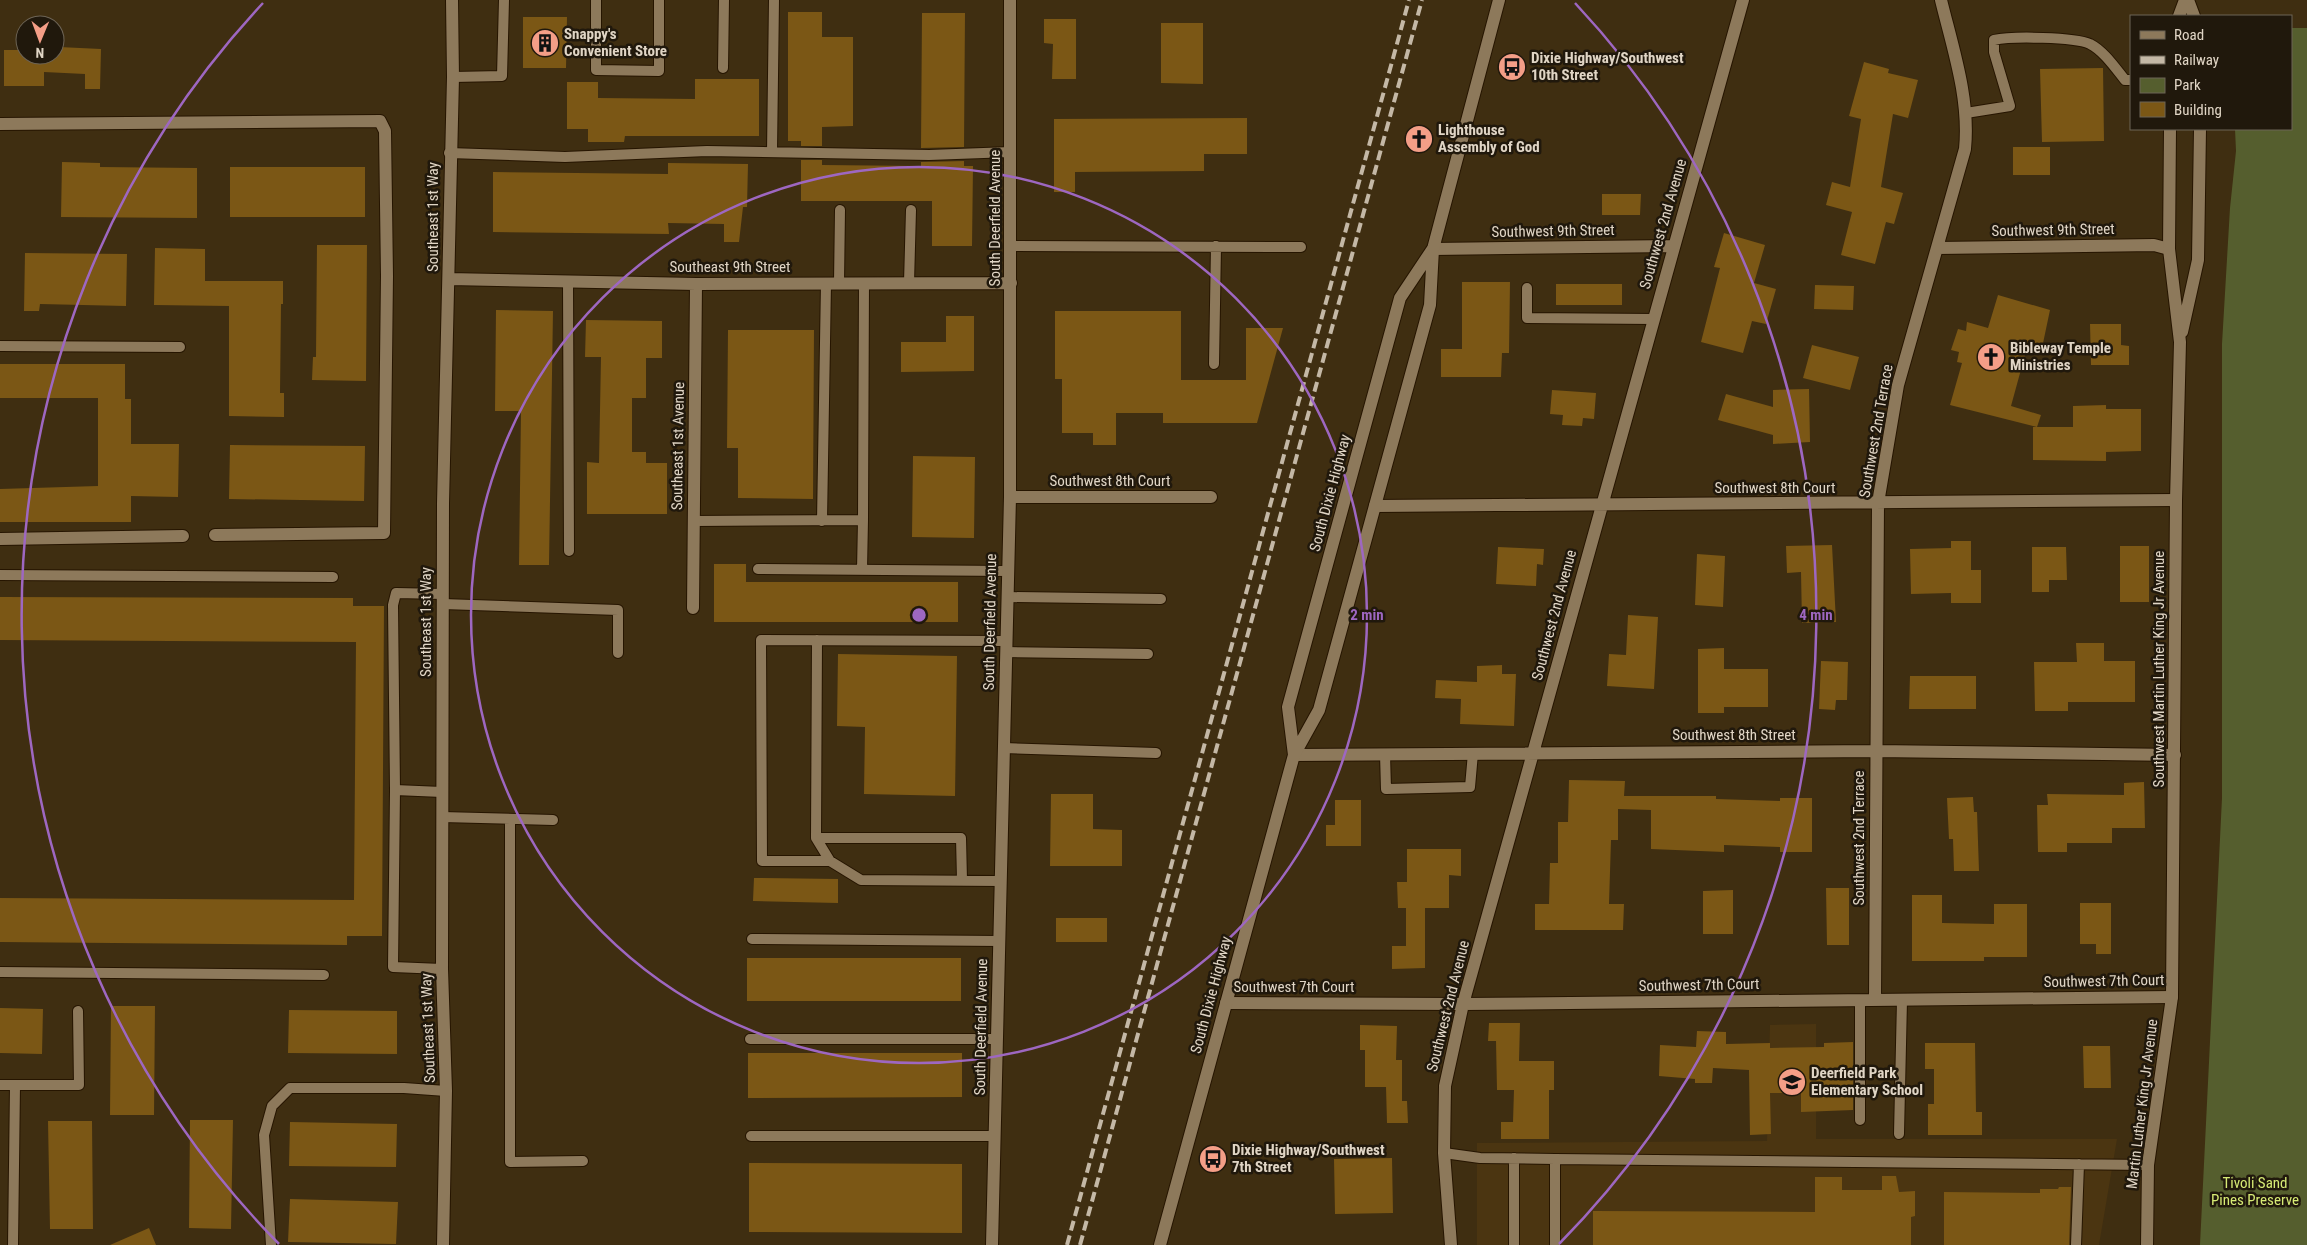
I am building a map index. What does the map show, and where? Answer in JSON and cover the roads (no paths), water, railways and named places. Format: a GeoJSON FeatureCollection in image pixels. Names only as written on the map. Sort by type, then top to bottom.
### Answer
{"type":"FeatureCollection","features":[{"type":"Feature","properties":{"kind":"street","name":"Southeast 1st Way"},"geometry":{"type":"LineString","coordinates":[[443,1245],[446,1091],[442,969],[443,599],[449,279],[449,153],[453,77],[452,0]]}},
{"type":"Feature","properties":{"kind":"street","name":"South Deerfield Avenue"},"geometry":{"type":"LineString","coordinates":[[992,1245],[1010,498],[1010,0]]}},
{"type":"Feature","properties":{"kind":"street","name":"South Dixie Highway"},"geometry":{"type":"LineString","coordinates":[[1160,1245],[1294,755],[1319,710],[1430,305],[1433,249],[1499,0]]}},
{"type":"Feature","properties":{"kind":"street","name":"Southwest 2nd Avenue"},"geometry":{"type":"LineString","coordinates":[[1451,1245],[1444,1153],[1445,1086],[1463,1004],[1743,0]]}},
{"type":"Feature","properties":{"kind":"street","name":"Southwest 2nd Terrace"},"geometry":{"type":"LineString","coordinates":[[1875,1000],[1876,751],[1880,524],[1878,503],[1898,385],[1965,149],[1966,113],[1941,0]]}},
{"type":"Feature","properties":{"kind":"street"},"geometry":{"type":"LineString","coordinates":[[2180,15],[2186,0]]}},
{"type":"Feature","properties":{"kind":"street"},"geometry":{"type":"LineString","coordinates":[[2186,0],[2194,15]]}},
{"type":"Feature","properties":{"kind":"street"},"geometry":{"type":"LineString","coordinates":[[0,124],[380,121],[383,126],[385,131],[387,276],[384,533],[216,535]]}},
{"type":"Feature","properties":{"kind":"street","name":"Southwest Martin Luther King Jr Avenue"},"geometry":{"type":"LineString","coordinates":[[2170,130],[2169,249],[2180,342],[2176,500],[2172,997]]}},
{"type":"Feature","properties":{"kind":"street","name":"Southwest Martin Luther King Jr Avenue"},"geometry":{"type":"LineString","coordinates":[[2180,342],[2198,260],[2200,130]]}},
{"type":"Feature","properties":{"kind":"street","name":"Southwest 9th Street"},"geometry":{"type":"LineString","coordinates":[[1937,248],[2154,245],[2169,249]]}},
{"type":"Feature","properties":{"kind":"street","name":"Southwest 9th Street"},"geometry":{"type":"LineString","coordinates":[[1433,249],[1673,246]]}},
{"type":"Feature","properties":{"kind":"street","name":"South Dixie Highway"},"geometry":{"type":"LineString","coordinates":[[1294,755],[1288,707],[1306,640],[1400,298],[1433,249]]}},
{"type":"Feature","properties":{"kind":"street","name":"Southeast 9th Street"},"geometry":{"type":"LineString","coordinates":[[449,279],[696,284],[1011,283]]}},
{"type":"Feature","properties":{"kind":"street","name":"Southeast 1st Avenue"},"geometry":{"type":"LineString","coordinates":[[692,608],[696,284]]}},
{"type":"Feature","properties":{"kind":"street","name":"Southwest 8th Court"},"geometry":{"type":"LineString","coordinates":[[1010,498],[1211,497]]}},
{"type":"Feature","properties":{"kind":"street","name":"Southwest 8th Court"},"geometry":{"type":"LineString","coordinates":[[1375,506],[2176,500]]}},
{"type":"Feature","properties":{"kind":"street"},"geometry":{"type":"LineString","coordinates":[[0,539],[183,536]]}},
{"type":"Feature","properties":{"kind":"street","name":"Southwest 8th Street"},"geometry":{"type":"LineString","coordinates":[[1294,755],[1876,751],[2175,755]]}},
{"type":"Feature","properties":{"kind":"street","name":"Southwest 7th Court"},"geometry":{"type":"LineString","coordinates":[[1226,1003],[1463,1004],[2172,997]]}},
{"type":"Feature","properties":{"kind":"street","name":"Martin Luther King Jr Avenue"},"geometry":{"type":"LineString","coordinates":[[2147,1245],[2148,1165],[2172,997]]}},
{"type":"Feature","properties":{"kind":"lane"},"geometry":{"type":"LineString","coordinates":[[453,77],[502,76],[504,0]]}},
{"type":"Feature","properties":{"kind":"lane"},"geometry":{"type":"LineString","coordinates":[[596,0],[596,70],[650,71],[659,71],[659,0]]}},
{"type":"Feature","properties":{"kind":"lane"},"geometry":{"type":"LineString","coordinates":[[724,0],[724,68]]}},
{"type":"Feature","properties":{"kind":"lane"},"geometry":{"type":"LineString","coordinates":[[772,152],[774,0]]}},
{"type":"Feature","properties":{"kind":"lane"},"geometry":{"type":"LineString","coordinates":[[1966,113],[2010,106],[1994,52],[1994,40],[2005,38],[2065,40],[2090,44],[2111,62],[2125,80],[2130,80]]}},
{"type":"Feature","properties":{"kind":"lane"},"geometry":{"type":"LineString","coordinates":[[449,153],[565,157],[708,151],[929,155],[1010,152]]}},
{"type":"Feature","properties":{"kind":"lane"},"geometry":{"type":"LineString","coordinates":[[822,521],[833,283],[840,210]]}},
{"type":"Feature","properties":{"kind":"lane"},"geometry":{"type":"LineString","coordinates":[[910,283],[911,210]]}},
{"type":"Feature","properties":{"kind":"lane"},"geometry":{"type":"LineString","coordinates":[[1011,246],[1300,247]]}},
{"type":"Feature","properties":{"kind":"lane"},"geometry":{"type":"LineString","coordinates":[[1214,364],[1216,246]]}},
{"type":"Feature","properties":{"kind":"lane"},"geometry":{"type":"LineString","coordinates":[[568,281],[569,551]]}},
{"type":"Feature","properties":{"kind":"lane"},"geometry":{"type":"LineString","coordinates":[[862,570],[864,283]]}},
{"type":"Feature","properties":{"kind":"lane"},"geometry":{"type":"LineString","coordinates":[[1527,288],[1527,318],[1654,319]]}},
{"type":"Feature","properties":{"kind":"lane"},"geometry":{"type":"LineString","coordinates":[[0,346],[180,347]]}},
{"type":"Feature","properties":{"kind":"lane"},"geometry":{"type":"LineString","coordinates":[[694,520],[863,520]]}},
{"type":"Feature","properties":{"kind":"lane"},"geometry":{"type":"LineString","coordinates":[[758,570],[1008,571]]}},
{"type":"Feature","properties":{"kind":"lane"},"geometry":{"type":"LineString","coordinates":[[0,575],[333,577]]}},
{"type":"Feature","properties":{"kind":"lane"},"geometry":{"type":"LineString","coordinates":[[442,969],[394,967],[396,790],[393,605],[396,593],[443,599],[618,610],[618,653]]}},
{"type":"Feature","properties":{"kind":"lane"},"geometry":{"type":"LineString","coordinates":[[1007,597],[1161,598]]}},
{"type":"Feature","properties":{"kind":"lane"},"geometry":{"type":"LineString","coordinates":[[830,861],[762,861],[760,640],[1006,646],[1148,654]]}},
{"type":"Feature","properties":{"kind":"lane"},"geometry":{"type":"LineString","coordinates":[[817,640],[816,838],[830,861],[861,880],[1001,881]]}},
{"type":"Feature","properties":{"kind":"lane"},"geometry":{"type":"LineString","coordinates":[[1004,748],[1156,753]]}},
{"type":"Feature","properties":{"kind":"lane"},"geometry":{"type":"LineString","coordinates":[[1385,754],[1386,789],[1470,788],[1473,753]]}},
{"type":"Feature","properties":{"kind":"lane"},"geometry":{"type":"LineString","coordinates":[[396,790],[442,792]]}},
{"type":"Feature","properties":{"kind":"lane"},"geometry":{"type":"LineString","coordinates":[[442,817],[552,820]]}},
{"type":"Feature","properties":{"kind":"lane"},"geometry":{"type":"LineString","coordinates":[[510,819],[510,1162],[583,1161]]}},
{"type":"Feature","properties":{"kind":"lane"},"geometry":{"type":"LineString","coordinates":[[816,838],[961,838],[962,880]]}},
{"type":"Feature","properties":{"kind":"lane"},"geometry":{"type":"LineString","coordinates":[[752,939],[1000,941]]}},
{"type":"Feature","properties":{"kind":"lane"},"geometry":{"type":"LineString","coordinates":[[0,972],[324,975]]}},
{"type":"Feature","properties":{"kind":"lane"},"geometry":{"type":"LineString","coordinates":[[1860,1000],[1860,1120]]}},
{"type":"Feature","properties":{"kind":"lane"},"geometry":{"type":"LineString","coordinates":[[1899,1134],[1902,1000]]}},
{"type":"Feature","properties":{"kind":"lane"},"geometry":{"type":"LineString","coordinates":[[0,1085],[79,1085],[78,1011]]}},
{"type":"Feature","properties":{"kind":"lane"},"geometry":{"type":"LineString","coordinates":[[750,1038],[997,1039]]}},
{"type":"Feature","properties":{"kind":"lane"},"geometry":{"type":"LineString","coordinates":[[14,1245],[15,1085]]}},
{"type":"Feature","properties":{"kind":"lane"},"geometry":{"type":"LineString","coordinates":[[271,1245],[264,1135],[272,1106],[290,1088],[404,1088],[446,1091]]}},
{"type":"Feature","properties":{"kind":"lane"},"geometry":{"type":"LineString","coordinates":[[751,1136],[995,1136]]}},
{"type":"Feature","properties":{"kind":"lane"},"geometry":{"type":"LineString","coordinates":[[1444,1153],[1480,1158],[2148,1165]]}},
{"type":"Feature","properties":{"kind":"lane"},"geometry":{"type":"LineString","coordinates":[[1514,1158],[1514,1245]]}},
{"type":"Feature","properties":{"kind":"lane"},"geometry":{"type":"LineString","coordinates":[[1555,1159],[1555,1245]]}},
{"type":"Feature","properties":{"kind":"lane"},"geometry":{"type":"LineString","coordinates":[[2076,1245],[2078,1164]]}},
{"type":"Feature","properties":{"kind":"railway"},"geometry":{"type":"LineString","coordinates":[[1067,1245],[1409,0]]}},
{"type":"Feature","properties":{"kind":"railway"},"geometry":{"type":"LineString","coordinates":[[1080,1245],[1422,0]]}},
{"type":"Feature","properties":{"kind":"place","name":"Snappy's Convenient Store"},"geometry":{"type":"Point","coordinates":[545,43]}},
{"type":"Feature","properties":{"kind":"place","name":"Dixie Highway/Southwest 10th Street"},"geometry":{"type":"Point","coordinates":[1512,67]}},
{"type":"Feature","properties":{"kind":"place","name":"Lighthouse Assembly of God"},"geometry":{"type":"Point","coordinates":[1419,139]}},
{"type":"Feature","properties":{"kind":"place","name":"Bibleway Temple Ministries"},"geometry":{"type":"Point","coordinates":[1991,357]}},
{"type":"Feature","properties":{"kind":"place","name":"Deerfield Park Elementary School"},"geometry":{"type":"Point","coordinates":[1792,1082]}},
{"type":"Feature","properties":{"kind":"place","name":"Dixie Highway/Southwest 7th Street"},"geometry":{"type":"Point","coordinates":[1213,1159]}},
{"type":"Feature","properties":{"kind":"park label","name":"Tivoli Sand Pines Preserve"},"geometry":{"type":"Point","coordinates":[2255,1192]}}]}
